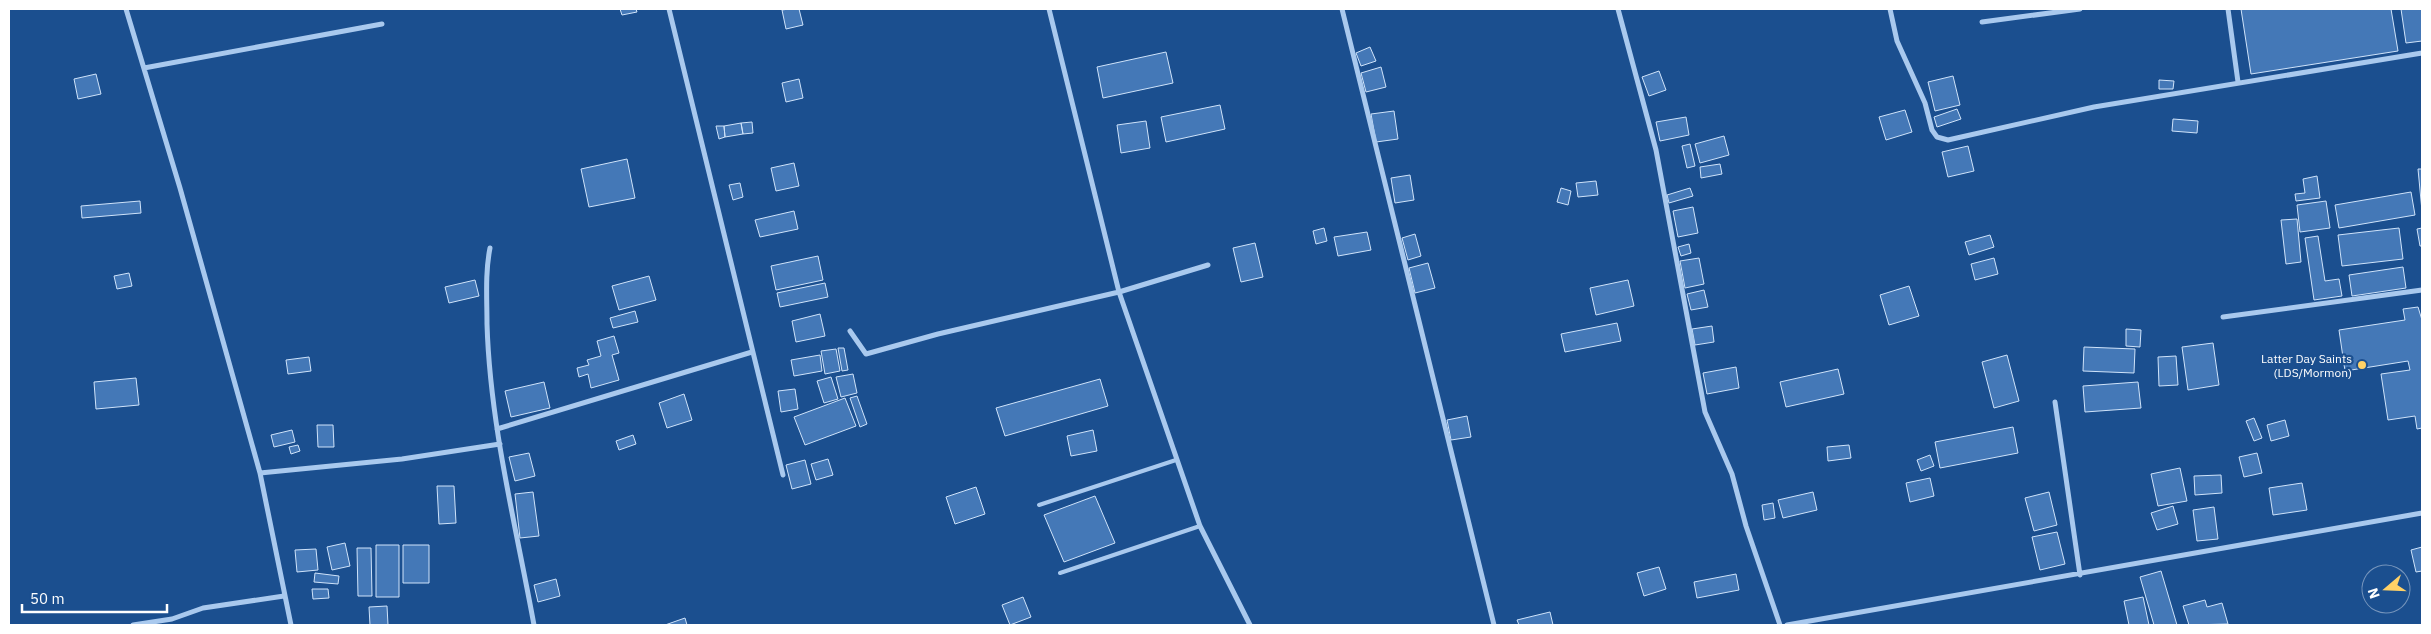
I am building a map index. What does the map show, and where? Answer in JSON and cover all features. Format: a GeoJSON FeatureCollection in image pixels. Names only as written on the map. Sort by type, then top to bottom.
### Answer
{"type":"FeatureCollection","features":[{"type":"Feature","properties":{"kind":"street"},"geometry":{"type":"LineString","coordinates":[[126,9],[180,188],[260,473],[291,625]]}},
{"type":"Feature","properties":{"kind":"street"},"geometry":{"type":"LineString","coordinates":[[670,9],[783,475]]}},
{"type":"Feature","properties":{"kind":"street"},"geometry":{"type":"LineString","coordinates":[[1049,9],[1119,292],[1200,526],[1250,625]]}},
{"type":"Feature","properties":{"kind":"street"},"geometry":{"type":"LineString","coordinates":[[1342,9],[1494,625]]}},
{"type":"Feature","properties":{"kind":"street"},"geometry":{"type":"LineString","coordinates":[[1618,9],[1656,150],[1705,412],[1732,474],[1746,526],[1780,625]]}},
{"type":"Feature","properties":{"kind":"street"},"geometry":{"type":"LineString","coordinates":[[1890,9],[1897,41],[1925,103],[1932,130],[1937,137],[1948,140],[2094,107],[2422,53]]}},
{"type":"Feature","properties":{"kind":"street"},"geometry":{"type":"LineString","coordinates":[[1982,22],[2080,9]]}},
{"type":"Feature","properties":{"kind":"street"},"geometry":{"type":"LineString","coordinates":[[2228,9],[2238,82]]}},
{"type":"Feature","properties":{"kind":"street"},"geometry":{"type":"LineString","coordinates":[[144,68],[382,24]]}},
{"type":"Feature","properties":{"kind":"street"},"geometry":{"type":"LineString","coordinates":[[490,248],[486,279],[489,364],[497,429],[534,625]]}},
{"type":"Feature","properties":{"kind":"street"},"geometry":{"type":"LineString","coordinates":[[850,331],[866,354],[938,334],[1119,292],[1208,265]]}},
{"type":"Feature","properties":{"kind":"street"},"geometry":{"type":"LineString","coordinates":[[2223,317],[2422,290]]}},
{"type":"Feature","properties":{"kind":"street"},"geometry":{"type":"LineString","coordinates":[[497,429],[752,352]]}},
{"type":"Feature","properties":{"kind":"street"},"geometry":{"type":"LineString","coordinates":[[2055,402],[2080,575]]}},
{"type":"Feature","properties":{"kind":"street"},"geometry":{"type":"LineString","coordinates":[[260,473],[402,459],[500,444]]}},
{"type":"Feature","properties":{"kind":"street"},"geometry":{"type":"LineString","coordinates":[[1787,625],[2080,575],[2422,513]]}},
{"type":"Feature","properties":{"kind":"street"},"geometry":{"type":"LineString","coordinates":[[133,625],[172,619],[204,608],[284,596]]}},
{"type":"Feature","properties":{"kind":"lane"},"geometry":{"type":"LineString","coordinates":[[1039,505],[1176,460]]}},
{"type":"Feature","properties":{"kind":"lane"},"geometry":{"type":"LineString","coordinates":[[1060,573],[1200,526]]}},
{"type":"Feature","properties":{"kind":"building"},"geometry":{"type":"Polygon","coordinates":[[[620,9],[636,9],[637,12],[622,15],[620,9]]]}},
{"type":"Feature","properties":{"kind":"building"},"geometry":{"type":"Polygon","coordinates":[[[799,9],[803,25],[786,29],[782,10],[799,9]]]}},
{"type":"Feature","properties":{"kind":"building"},"geometry":{"type":"Polygon","coordinates":[[[2241,9],[2391,9],[2398,51],[2251,74],[2241,9]]]}},
{"type":"Feature","properties":{"kind":"building"},"geometry":{"type":"Polygon","coordinates":[[[2401,9],[2422,9],[2422,41],[2406,43],[2401,9]]]}},
{"type":"Feature","properties":{"kind":"building"},"geometry":{"type":"Polygon","coordinates":[[[1370,47],[1376,61],[1361,66],[1356,53],[1370,47]]]}},
{"type":"Feature","properties":{"kind":"building"},"geometry":{"type":"Polygon","coordinates":[[[1166,52],[1173,83],[1103,98],[1097,67],[1166,52]]]}},
{"type":"Feature","properties":{"kind":"building"},"geometry":{"type":"Polygon","coordinates":[[[1381,67],[1386,87],[1366,92],[1361,73],[1381,67]]]}},
{"type":"Feature","properties":{"kind":"building"},"geometry":{"type":"Polygon","coordinates":[[[1659,71],[1666,90],[1649,96],[1642,77],[1659,71]]]}},
{"type":"Feature","properties":{"kind":"building"},"geometry":{"type":"Polygon","coordinates":[[[96,74],[101,94],[78,99],[74,79],[96,74]]]}},
{"type":"Feature","properties":{"kind":"building"},"geometry":{"type":"Polygon","coordinates":[[[1953,76],[1960,105],[1935,111],[1928,82],[1953,76]]]}},
{"type":"Feature","properties":{"kind":"building"},"geometry":{"type":"Polygon","coordinates":[[[799,79],[803,98],[786,102],[782,83],[799,79]]]}},
{"type":"Feature","properties":{"kind":"building"},"geometry":{"type":"Polygon","coordinates":[[[2159,80],[2174,81],[2173,89],[2159,89],[2159,80]]]}},
{"type":"Feature","properties":{"kind":"building"},"geometry":{"type":"Polygon","coordinates":[[[1220,105],[1225,129],[1166,142],[1161,117],[1220,105]]]}},
{"type":"Feature","properties":{"kind":"building"},"geometry":{"type":"Polygon","coordinates":[[[1957,109],[1961,119],[1937,127],[1934,117],[1957,109]]]}},
{"type":"Feature","properties":{"kind":"building"},"geometry":{"type":"Polygon","coordinates":[[[1905,110],[1912,132],[1886,140],[1879,117],[1905,110]]]}},
{"type":"Feature","properties":{"kind":"building"},"geometry":{"type":"Polygon","coordinates":[[[1394,111],[1398,139],[1376,142],[1371,114],[1394,111]]]}},
{"type":"Feature","properties":{"kind":"building"},"geometry":{"type":"Polygon","coordinates":[[[1686,117],[1689,135],[1660,141],[1656,122],[1686,117]]]}},
{"type":"Feature","properties":{"kind":"building"},"geometry":{"type":"Polygon","coordinates":[[[2173,119],[2198,121],[2197,133],[2172,131],[2173,119]]]}},
{"type":"Feature","properties":{"kind":"building"},"geometry":{"type":"Polygon","coordinates":[[[1146,121],[1150,148],[1121,153],[1117,125],[1146,121]]]}},
{"type":"Feature","properties":{"kind":"building"},"geometry":{"type":"Polygon","coordinates":[[[752,122],[753,133],[743,134],[741,123],[752,122]]]}},
{"type":"Feature","properties":{"kind":"building"},"geometry":{"type":"Polygon","coordinates":[[[741,123],[743,134],[725,137],[724,126],[741,123]]]}},
{"type":"Feature","properties":{"kind":"building"},"geometry":{"type":"Polygon","coordinates":[[[716,126],[724,126],[725,137],[719,139],[716,126]]]}},
{"type":"Feature","properties":{"kind":"building"},"geometry":{"type":"Polygon","coordinates":[[[1724,136],[1729,155],[1700,163],[1695,144],[1724,136]]]}},
{"type":"Feature","properties":{"kind":"building"},"geometry":{"type":"Polygon","coordinates":[[[1690,144],[1695,166],[1687,168],[1682,146],[1690,144]]]}},
{"type":"Feature","properties":{"kind":"building"},"geometry":{"type":"Polygon","coordinates":[[[1968,146],[1974,171],[1948,177],[1942,152],[1968,146]]]}},
{"type":"Feature","properties":{"kind":"building"},"geometry":{"type":"Polygon","coordinates":[[[627,159],[635,198],[589,207],[581,169],[627,159]]]}},
{"type":"Feature","properties":{"kind":"building"},"geometry":{"type":"Polygon","coordinates":[[[794,163],[799,186],[776,191],[771,168],[794,163]]]}},
{"type":"Feature","properties":{"kind":"building"},"geometry":{"type":"Polygon","coordinates":[[[1720,164],[1722,174],[1701,178],[1700,167],[1720,164]]]}},
{"type":"Feature","properties":{"kind":"building"},"geometry":{"type":"Polygon","coordinates":[[[2418,169],[2422,169],[2422,211],[2418,169]]]}},
{"type":"Feature","properties":{"kind":"building"},"geometry":{"type":"Polygon","coordinates":[[[1410,175],[1414,200],[1395,203],[1391,178],[1410,175]]]}},
{"type":"Feature","properties":{"kind":"building"},"geometry":{"type":"Polygon","coordinates":[[[2317,176],[2320,198],[2296,201],[2295,194],[2305,193],[2303,179],[2317,176]]]}},
{"type":"Feature","properties":{"kind":"building"},"geometry":{"type":"Polygon","coordinates":[[[1596,181],[1598,195],[1578,197],[1576,183],[1596,181]]]}},
{"type":"Feature","properties":{"kind":"building"},"geometry":{"type":"Polygon","coordinates":[[[740,183],[743,197],[733,200],[729,185],[740,183]]]}},
{"type":"Feature","properties":{"kind":"building"},"geometry":{"type":"Polygon","coordinates":[[[1561,188],[1571,191],[1568,205],[1557,202],[1561,188]]]}},
{"type":"Feature","properties":{"kind":"building"},"geometry":{"type":"Polygon","coordinates":[[[1690,188],[1693,196],[1669,203],[1667,195],[1690,188]]]}},
{"type":"Feature","properties":{"kind":"building"},"geometry":{"type":"Polygon","coordinates":[[[2411,192],[2415,215],[2339,228],[2335,205],[2411,192]]]}},
{"type":"Feature","properties":{"kind":"building"},"geometry":{"type":"Polygon","coordinates":[[[140,201],[141,213],[82,218],[81,206],[140,201]]]}},
{"type":"Feature","properties":{"kind":"building"},"geometry":{"type":"Polygon","coordinates":[[[2326,201],[2330,228],[2300,232],[2297,205],[2326,201]]]}},
{"type":"Feature","properties":{"kind":"building"},"geometry":{"type":"Polygon","coordinates":[[[1693,207],[1698,233],[1678,237],[1673,211],[1693,207]]]}},
{"type":"Feature","properties":{"kind":"building"},"geometry":{"type":"Polygon","coordinates":[[[794,211],[798,229],[760,237],[755,220],[794,211]]]}},
{"type":"Feature","properties":{"kind":"building"},"geometry":{"type":"Polygon","coordinates":[[[2297,219],[2301,262],[2286,264],[2281,220],[2297,219]]]}},
{"type":"Feature","properties":{"kind":"building"},"geometry":{"type":"Polygon","coordinates":[[[1324,228],[1327,241],[1316,244],[1313,231],[1324,228]]]}},
{"type":"Feature","properties":{"kind":"building"},"geometry":{"type":"Polygon","coordinates":[[[2399,228],[2403,259],[2342,266],[2338,235],[2399,228]]]}},
{"type":"Feature","properties":{"kind":"building"},"geometry":{"type":"Polygon","coordinates":[[[2422,228],[2422,246],[2420,246],[2417,229],[2422,228]]]}},
{"type":"Feature","properties":{"kind":"building"},"geometry":{"type":"Polygon","coordinates":[[[1367,232],[1371,250],[1338,256],[1334,237],[1367,232]]]}},
{"type":"Feature","properties":{"kind":"building"},"geometry":{"type":"Polygon","coordinates":[[[1415,234],[1421,256],[1408,260],[1402,238],[1415,234]]]}},
{"type":"Feature","properties":{"kind":"building"},"geometry":{"type":"Polygon","coordinates":[[[1990,235],[1994,247],[1969,255],[1965,242],[1990,235]]]}},
{"type":"Feature","properties":{"kind":"building"},"geometry":{"type":"Polygon","coordinates":[[[2318,236],[2325,281],[2339,279],[2342,296],[2314,300],[2305,238],[2318,236]]]}},
{"type":"Feature","properties":{"kind":"building"},"geometry":{"type":"Polygon","coordinates":[[[1255,243],[1263,277],[1241,282],[1233,248],[1255,243]]]}},
{"type":"Feature","properties":{"kind":"building"},"geometry":{"type":"Polygon","coordinates":[[[1689,244],[1691,253],[1681,256],[1678,247],[1689,244]]]}},
{"type":"Feature","properties":{"kind":"building"},"geometry":{"type":"Polygon","coordinates":[[[818,256],[823,280],[776,290],[771,266],[818,256]]]}},
{"type":"Feature","properties":{"kind":"building"},"geometry":{"type":"Polygon","coordinates":[[[1699,258],[1704,284],[1685,288],[1680,261],[1699,258]]]}},
{"type":"Feature","properties":{"kind":"building"},"geometry":{"type":"Polygon","coordinates":[[[1994,258],[1998,274],[1975,280],[1971,264],[1994,258]]]}},
{"type":"Feature","properties":{"kind":"building"},"geometry":{"type":"Polygon","coordinates":[[[1428,263],[1435,288],[1415,293],[1409,268],[1428,263]]]}},
{"type":"Feature","properties":{"kind":"building"},"geometry":{"type":"Polygon","coordinates":[[[2403,267],[2406,288],[2352,296],[2349,275],[2403,267]]]}},
{"type":"Feature","properties":{"kind":"building"},"geometry":{"type":"Polygon","coordinates":[[[129,273],[132,286],[117,289],[114,276],[129,273]]]}},
{"type":"Feature","properties":{"kind":"building"},"geometry":{"type":"Polygon","coordinates":[[[649,276],[656,300],[619,310],[612,286],[649,276]]]}},
{"type":"Feature","properties":{"kind":"building"},"geometry":{"type":"Polygon","coordinates":[[[475,280],[479,296],[449,303],[445,287],[475,280]]]}},
{"type":"Feature","properties":{"kind":"building"},"geometry":{"type":"Polygon","coordinates":[[[1628,280],[1634,306],[1596,315],[1590,288],[1628,280]]]}},
{"type":"Feature","properties":{"kind":"building"},"geometry":{"type":"Polygon","coordinates":[[[825,283],[828,297],[780,307],[777,293],[825,283]]]}},
{"type":"Feature","properties":{"kind":"building"},"geometry":{"type":"Polygon","coordinates":[[[1909,286],[1919,316],[1889,325],[1880,295],[1909,286]]]}},
{"type":"Feature","properties":{"kind":"building"},"geometry":{"type":"Polygon","coordinates":[[[1704,290],[1708,307],[1691,310],[1687,294],[1704,290]]]}},
{"type":"Feature","properties":{"kind":"building","name":"Latter Day Saints (LDS/Mormon)"},"geometry":{"type":"Polygon","coordinates":[[[2418,307],[2422,320],[2422,428],[2417,429],[2415,416],[2388,420],[2381,374],[2410,370],[2408,361],[2345,371],[2339,330],[2405,320],[2403,309],[2418,307]]]}},
{"type":"Feature","properties":{"kind":"building"},"geometry":{"type":"Polygon","coordinates":[[[635,311],[638,322],[613,328],[610,318],[635,311]]]}},
{"type":"Feature","properties":{"kind":"building"},"geometry":{"type":"Polygon","coordinates":[[[820,314],[825,336],[796,342],[792,321],[820,314]]]}},
{"type":"Feature","properties":{"kind":"building"},"geometry":{"type":"Polygon","coordinates":[[[1617,323],[1621,341],[1565,352],[1561,334],[1617,323]]]}},
{"type":"Feature","properties":{"kind":"building"},"geometry":{"type":"Polygon","coordinates":[[[1712,326],[1714,342],[1695,345],[1692,329],[1712,326]]]}},
{"type":"Feature","properties":{"kind":"building"},"geometry":{"type":"Polygon","coordinates":[[[2126,329],[2141,330],[2140,347],[2126,346],[2126,329]]]}},
{"type":"Feature","properties":{"kind":"building"},"geometry":{"type":"Polygon","coordinates":[[[614,336],[619,353],[612,355],[619,380],[591,388],[588,374],[579,377],[577,368],[589,365],[587,360],[601,356],[597,341],[614,336]]]}},
{"type":"Feature","properties":{"kind":"building"},"geometry":{"type":"Polygon","coordinates":[[[2213,343],[2219,385],[2188,390],[2182,347],[2213,343]]]}},
{"type":"Feature","properties":{"kind":"building"},"geometry":{"type":"Polygon","coordinates":[[[2084,347],[2135,349],[2134,373],[2083,371],[2084,347]]]}},
{"type":"Feature","properties":{"kind":"building"},"geometry":{"type":"Polygon","coordinates":[[[838,348],[844,348],[848,370],[842,371],[838,348]]]}},
{"type":"Feature","properties":{"kind":"building"},"geometry":{"type":"Polygon","coordinates":[[[836,349],[840,371],[825,374],[821,351],[836,349]]]}},
{"type":"Feature","properties":{"kind":"building"},"geometry":{"type":"Polygon","coordinates":[[[820,355],[822,371],[794,376],[791,360],[820,355]]]}},
{"type":"Feature","properties":{"kind":"building"},"geometry":{"type":"Polygon","coordinates":[[[2007,355],[2019,401],[1994,408],[1982,362],[2007,355]]]}},
{"type":"Feature","properties":{"kind":"building"},"geometry":{"type":"Polygon","coordinates":[[[2176,356],[2178,385],[2159,386],[2158,357],[2176,356]]]}},
{"type":"Feature","properties":{"kind":"building"},"geometry":{"type":"Polygon","coordinates":[[[309,357],[311,371],[288,374],[286,360],[309,357]]]}},
{"type":"Feature","properties":{"kind":"building"},"geometry":{"type":"Polygon","coordinates":[[[1736,367],[1739,388],[1707,394],[1703,373],[1736,367]]]}},
{"type":"Feature","properties":{"kind":"building"},"geometry":{"type":"Polygon","coordinates":[[[1838,369],[1844,394],[1786,407],[1780,382],[1838,369]]]}},
{"type":"Feature","properties":{"kind":"building"},"geometry":{"type":"Polygon","coordinates":[[[853,374],[857,393],[841,397],[836,377],[853,374]]]}},
{"type":"Feature","properties":{"kind":"building"},"geometry":{"type":"Polygon","coordinates":[[[831,377],[838,399],[824,403],[817,381],[831,377]]]}},
{"type":"Feature","properties":{"kind":"building"},"geometry":{"type":"Polygon","coordinates":[[[136,378],[139,405],[96,409],[94,382],[136,378]]]}},
{"type":"Feature","properties":{"kind":"building"},"geometry":{"type":"Polygon","coordinates":[[[1100,379],[1108,406],[1005,436],[996,408],[1100,379]]]}},
{"type":"Feature","properties":{"kind":"building"},"geometry":{"type":"Polygon","coordinates":[[[544,382],[550,408],[511,417],[505,391],[544,382]]]}},
{"type":"Feature","properties":{"kind":"building"},"geometry":{"type":"Polygon","coordinates":[[[2138,382],[2141,408],[2085,412],[2083,386],[2138,382]]]}},
{"type":"Feature","properties":{"kind":"building"},"geometry":{"type":"Polygon","coordinates":[[[795,389],[798,409],[781,412],[778,391],[795,389]]]}},
{"type":"Feature","properties":{"kind":"building"},"geometry":{"type":"Polygon","coordinates":[[[684,394],[692,420],[667,428],[659,403],[684,394]]]}},
{"type":"Feature","properties":{"kind":"building"},"geometry":{"type":"Polygon","coordinates":[[[857,396],[867,424],[860,427],[850,398],[857,396]]]}},
{"type":"Feature","properties":{"kind":"building"},"geometry":{"type":"Polygon","coordinates":[[[845,398],[856,426],[805,445],[794,417],[845,398]]]}},
{"type":"Feature","properties":{"kind":"building"},"geometry":{"type":"Polygon","coordinates":[[[1467,416],[1471,437],[1451,440],[1447,420],[1467,416]]]}},
{"type":"Feature","properties":{"kind":"building"},"geometry":{"type":"Polygon","coordinates":[[[2254,418],[2262,438],[2254,441],[2246,421],[2254,418]]]}},
{"type":"Feature","properties":{"kind":"building"},"geometry":{"type":"Polygon","coordinates":[[[2285,420],[2289,436],[2271,441],[2267,425],[2285,420]]]}},
{"type":"Feature","properties":{"kind":"building"},"geometry":{"type":"Polygon","coordinates":[[[317,425],[333,425],[334,447],[318,447],[317,425]]]}},
{"type":"Feature","properties":{"kind":"building"},"geometry":{"type":"Polygon","coordinates":[[[2013,427],[2018,453],[1940,468],[1935,442],[2013,427]]]}},
{"type":"Feature","properties":{"kind":"building"},"geometry":{"type":"Polygon","coordinates":[[[292,430],[295,442],[274,447],[271,435],[292,430]]]}},
{"type":"Feature","properties":{"kind":"building"},"geometry":{"type":"Polygon","coordinates":[[[1093,430],[1097,451],[1071,456],[1067,436],[1093,430]]]}},
{"type":"Feature","properties":{"kind":"building"},"geometry":{"type":"Polygon","coordinates":[[[633,435],[636,444],[619,450],[616,441],[633,435]]]}},
{"type":"Feature","properties":{"kind":"building"},"geometry":{"type":"Polygon","coordinates":[[[298,445],[300,451],[291,454],[289,447],[298,445]]]}},
{"type":"Feature","properties":{"kind":"building"},"geometry":{"type":"Polygon","coordinates":[[[1849,445],[1851,458],[1828,461],[1827,447],[1849,445]]]}},
{"type":"Feature","properties":{"kind":"building"},"geometry":{"type":"Polygon","coordinates":[[[529,453],[535,476],[515,481],[509,457],[529,453]]]}},
{"type":"Feature","properties":{"kind":"building"},"geometry":{"type":"Polygon","coordinates":[[[2257,453],[2262,473],[2244,477],[2239,457],[2257,453]]]}},
{"type":"Feature","properties":{"kind":"building"},"geometry":{"type":"Polygon","coordinates":[[[1930,455],[1934,466],[1921,471],[1917,460],[1930,455]]]}},
{"type":"Feature","properties":{"kind":"building"},"geometry":{"type":"Polygon","coordinates":[[[828,459],[833,475],[816,480],[811,464],[828,459]]]}},
{"type":"Feature","properties":{"kind":"building"},"geometry":{"type":"Polygon","coordinates":[[[805,460],[811,484],[792,489],[786,465],[805,460]]]}},
{"type":"Feature","properties":{"kind":"building"},"geometry":{"type":"Polygon","coordinates":[[[2180,468],[2187,501],[2158,506],[2151,474],[2180,468]]]}},
{"type":"Feature","properties":{"kind":"building"},"geometry":{"type":"Polygon","coordinates":[[[2221,475],[2222,493],[2195,495],[2194,476],[2221,475]]]}},
{"type":"Feature","properties":{"kind":"building"},"geometry":{"type":"Polygon","coordinates":[[[1930,478],[1934,496],[1910,502],[1906,483],[1930,478]]]}},
{"type":"Feature","properties":{"kind":"building"},"geometry":{"type":"Polygon","coordinates":[[[2302,483],[2307,510],[2273,515],[2269,488],[2302,483]]]}},
{"type":"Feature","properties":{"kind":"building"},"geometry":{"type":"Polygon","coordinates":[[[437,486],[454,486],[456,523],[439,524],[437,486]]]}},
{"type":"Feature","properties":{"kind":"building"},"geometry":{"type":"Polygon","coordinates":[[[976,487],[985,514],[955,524],[946,497],[976,487]]]}},
{"type":"Feature","properties":{"kind":"building"},"geometry":{"type":"Polygon","coordinates":[[[533,492],[539,536],[520,538],[515,494],[533,492]]]}},
{"type":"Feature","properties":{"kind":"building"},"geometry":{"type":"Polygon","coordinates":[[[1813,492],[1817,510],[1783,518],[1778,500],[1813,492]]]}},
{"type":"Feature","properties":{"kind":"building"},"geometry":{"type":"Polygon","coordinates":[[[2049,492],[2057,525],[2034,531],[2025,498],[2049,492]]]}},
{"type":"Feature","properties":{"kind":"building"},"geometry":{"type":"Polygon","coordinates":[[[1095,496],[1115,543],[1064,562],[1044,515],[1095,496]]]}},
{"type":"Feature","properties":{"kind":"building"},"geometry":{"type":"Polygon","coordinates":[[[1773,503],[1775,518],[1764,520],[1762,505],[1773,503]]]}},
{"type":"Feature","properties":{"kind":"building"},"geometry":{"type":"Polygon","coordinates":[[[2173,506],[2178,524],[2157,530],[2151,513],[2173,506]]]}},
{"type":"Feature","properties":{"kind":"building"},"geometry":{"type":"Polygon","coordinates":[[[2214,507],[2218,539],[2197,541],[2193,510],[2214,507]]]}},
{"type":"Feature","properties":{"kind":"building"},"geometry":{"type":"Polygon","coordinates":[[[2057,532],[2065,564],[2040,570],[2032,537],[2057,532]]]}},
{"type":"Feature","properties":{"kind":"building"},"geometry":{"type":"Polygon","coordinates":[[[345,543],[350,566],[332,570],[327,547],[345,543]]]}},
{"type":"Feature","properties":{"kind":"building"},"geometry":{"type":"Polygon","coordinates":[[[376,545],[399,545],[399,597],[376,597],[376,545]]]}},
{"type":"Feature","properties":{"kind":"building"},"geometry":{"type":"Polygon","coordinates":[[[403,545],[429,545],[429,583],[403,583],[403,545]]]}},
{"type":"Feature","properties":{"kind":"building"},"geometry":{"type":"Polygon","coordinates":[[[2422,547],[2422,571],[2416,572],[2411,550],[2422,547]]]}},
{"type":"Feature","properties":{"kind":"building"},"geometry":{"type":"Polygon","coordinates":[[[357,548],[371,548],[372,596],[358,596],[357,548]]]}},
{"type":"Feature","properties":{"kind":"building"},"geometry":{"type":"Polygon","coordinates":[[[316,549],[318,570],[297,572],[295,550],[316,549]]]}},
{"type":"Feature","properties":{"kind":"building"},"geometry":{"type":"Polygon","coordinates":[[[1659,567],[1666,589],[1644,596],[1637,573],[1659,567]]]}},
{"type":"Feature","properties":{"kind":"building"},"geometry":{"type":"Polygon","coordinates":[[[2161,571],[2177,625],[2154,625],[2140,577],[2161,571]]]}},
{"type":"Feature","properties":{"kind":"building"},"geometry":{"type":"Polygon","coordinates":[[[315,573],[339,576],[338,584],[314,582],[315,573]]]}},
{"type":"Feature","properties":{"kind":"building"},"geometry":{"type":"Polygon","coordinates":[[[1736,574],[1739,590],[1697,598],[1694,582],[1736,574]]]}},
{"type":"Feature","properties":{"kind":"building"},"geometry":{"type":"Polygon","coordinates":[[[556,579],[560,596],[538,602],[534,585],[556,579]]]}},
{"type":"Feature","properties":{"kind":"building"},"geometry":{"type":"Polygon","coordinates":[[[312,589],[328,589],[329,598],[313,599],[312,589]]]}},
{"type":"Feature","properties":{"kind":"building"},"geometry":{"type":"Polygon","coordinates":[[[1023,597],[1031,617],[1010,625],[1002,605],[1023,597]]]}},
{"type":"Feature","properties":{"kind":"building"},"geometry":{"type":"Polygon","coordinates":[[[2143,597],[2149,625],[2129,625],[2124,601],[2143,597]]]}},
{"type":"Feature","properties":{"kind":"building"},"geometry":{"type":"Polygon","coordinates":[[[2205,600],[2207,607],[2222,603],[2228,624],[2189,625],[2183,606],[2205,600]]]}},
{"type":"Feature","properties":{"kind":"building"},"geometry":{"type":"Polygon","coordinates":[[[387,606],[388,625],[370,625],[369,607],[387,606]]]}},
{"type":"Feature","properties":{"kind":"building"},"geometry":{"type":"Polygon","coordinates":[[[1550,612],[1553,625],[1519,625],[1517,620],[1550,612]]]}},
{"type":"Feature","properties":{"kind":"building"},"geometry":{"type":"Polygon","coordinates":[[[685,618],[687,625],[665,625],[685,618]]]}},
{"type":"Feature","properties":{"kind":"place","name":"Latter Day Saints (LDS/Mormon)"},"geometry":{"type":"Point","coordinates":[2362,365]}}]}
